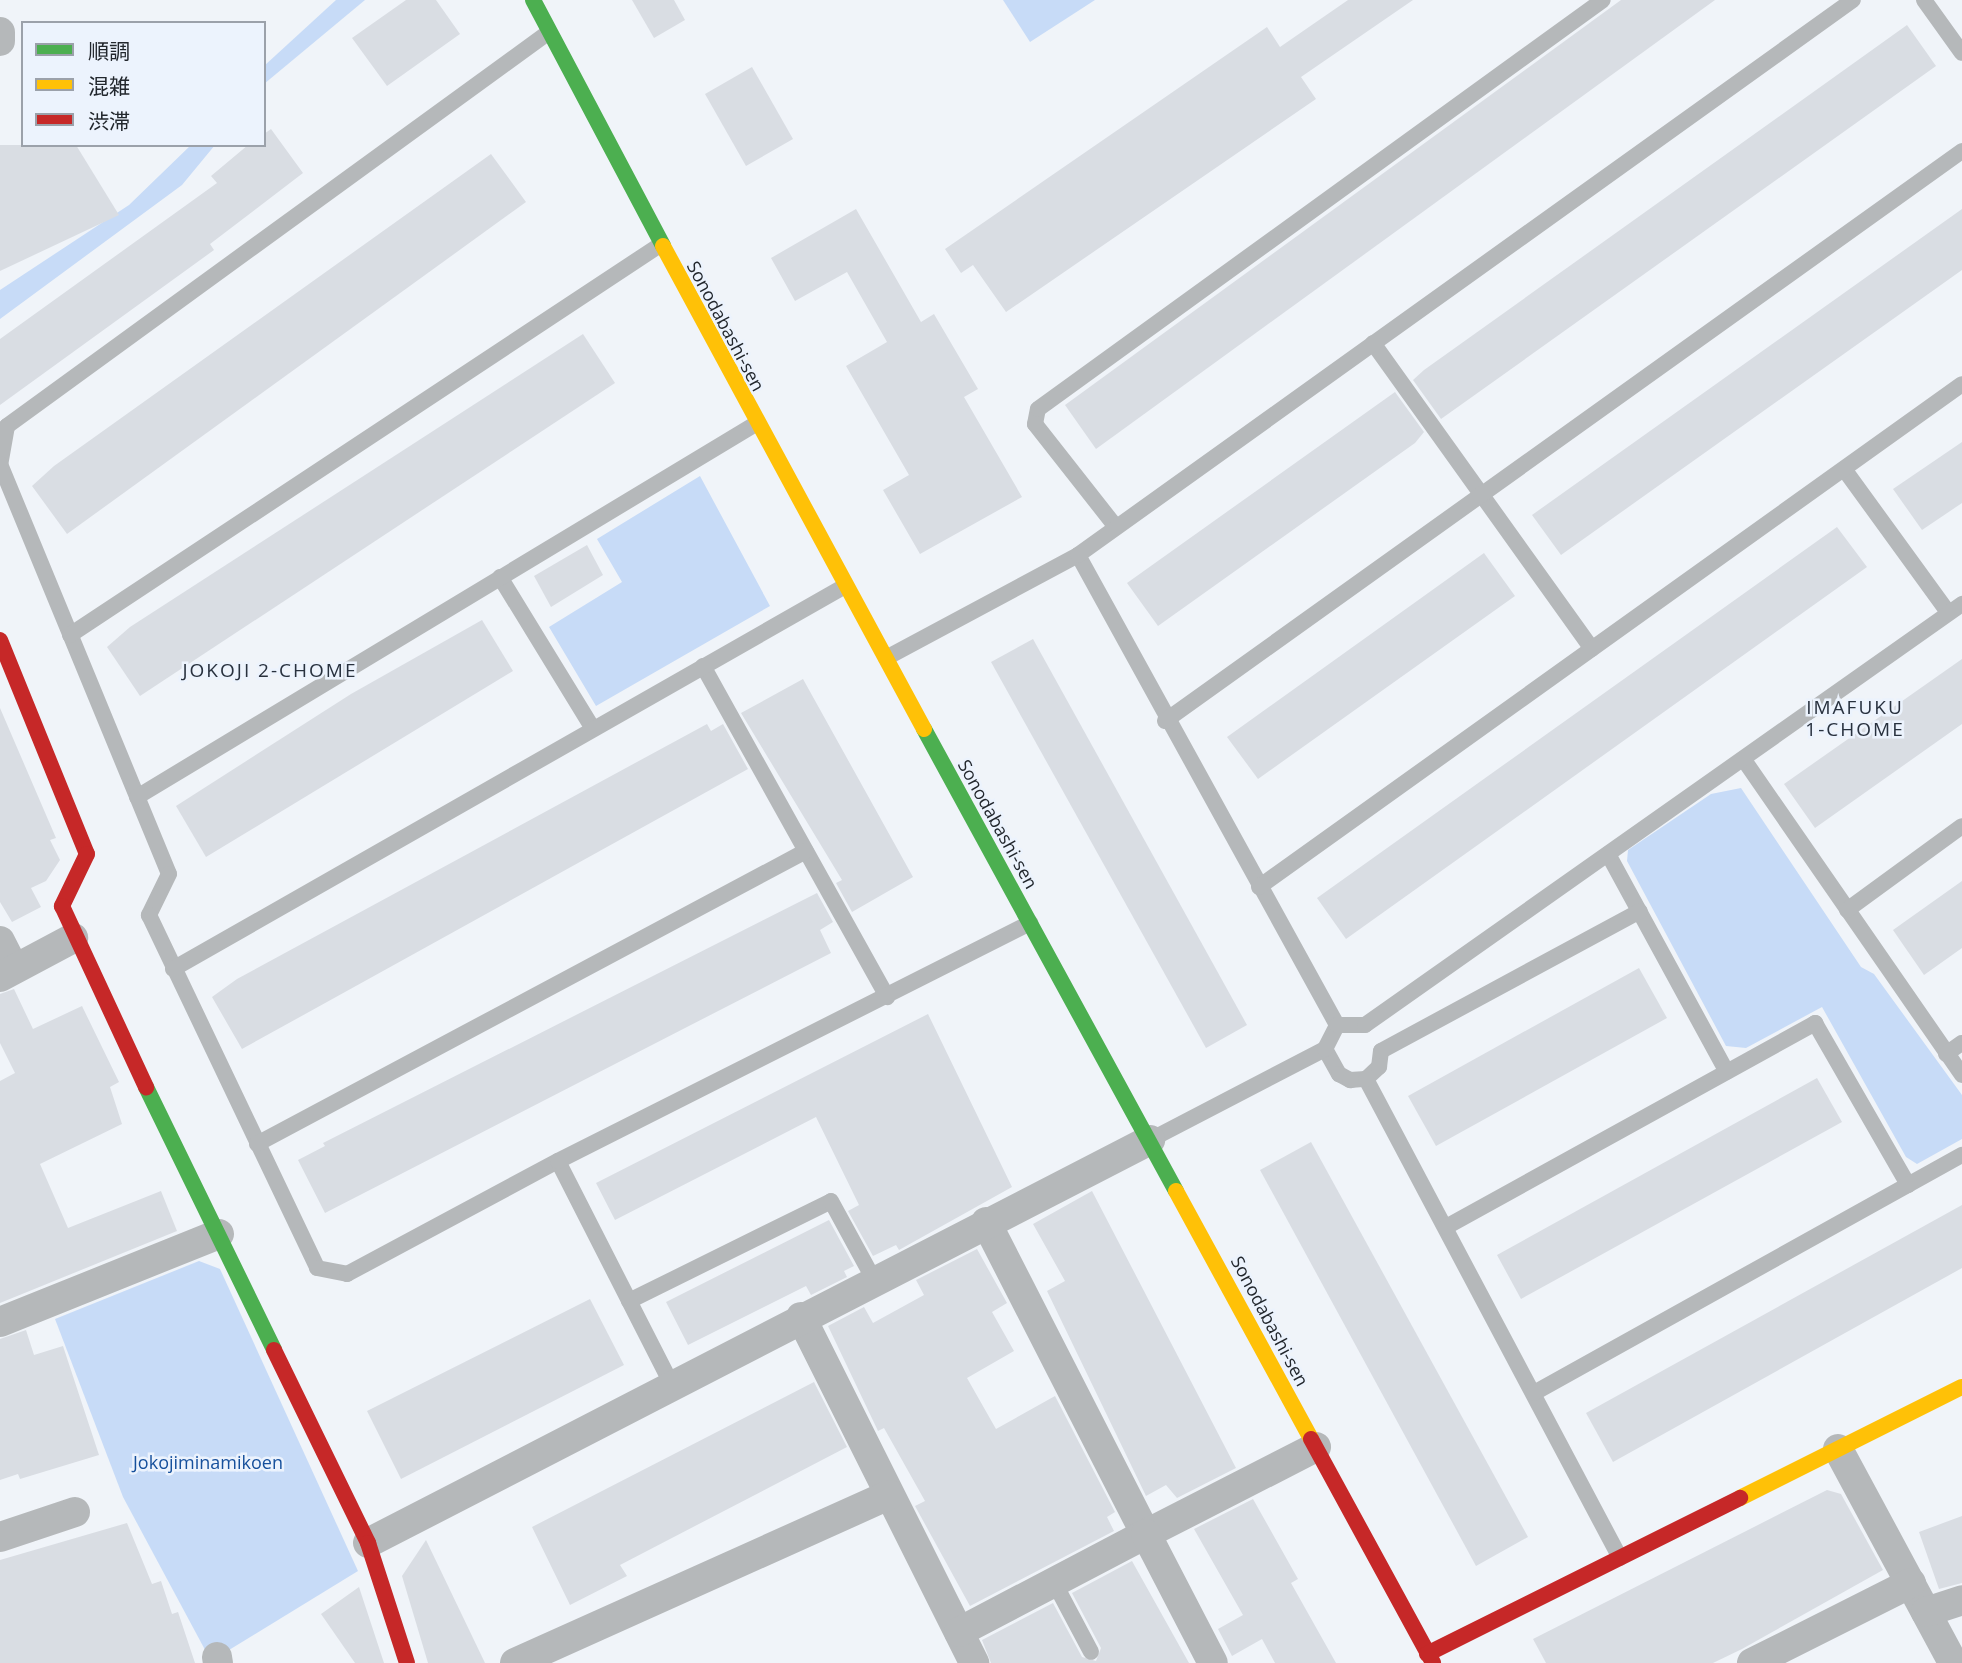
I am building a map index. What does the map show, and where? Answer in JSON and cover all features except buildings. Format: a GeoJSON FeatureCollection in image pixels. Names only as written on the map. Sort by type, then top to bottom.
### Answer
{"type":"FeatureCollection","features":[{"type":"Feature","properties":{"kind":"street","name":"Sonodabashi-sen"},"geometry":{"type":"LineString","coordinates":[[533,0],[660,245],[1430,1658]]}},
{"type":"Feature","properties":{"kind":"street"},"geometry":{"type":"LineString","coordinates":[[0,32],[0,41]]}},
{"type":"Feature","properties":{"kind":"street"},"geometry":{"type":"LineString","coordinates":[[0,640],[87,854],[62,906],[73,938],[368,1543],[407,1663]]}},
{"type":"Feature","properties":{"kind":"street"},"geometry":{"type":"LineString","coordinates":[[0,942],[7,973],[73,938]]}},
{"type":"Feature","properties":{"kind":"street"},"geometry":{"type":"LineString","coordinates":[[368,1543],[801,1317],[1150,1140]]}},
{"type":"Feature","properties":{"kind":"street"},"geometry":{"type":"LineString","coordinates":[[986,1222],[1213,1663]]}},
{"type":"Feature","properties":{"kind":"street"},"geometry":{"type":"LineString","coordinates":[[0,1322],[219,1234]]}},
{"type":"Feature","properties":{"kind":"street"},"geometry":{"type":"LineString","coordinates":[[801,1317],[974,1663]]}},
{"type":"Feature","properties":{"kind":"street"},"geometry":{"type":"LineString","coordinates":[[1430,1658],[1620,1558],[1962,1387]]}},
{"type":"Feature","properties":{"kind":"street"},"geometry":{"type":"LineString","coordinates":[[959,1632],[1316,1447]]}},
{"type":"Feature","properties":{"kind":"street"},"geometry":{"type":"LineString","coordinates":[[1838,1449],[1953,1663]]}},
{"type":"Feature","properties":{"kind":"street"},"geometry":{"type":"LineString","coordinates":[[515,1663],[889,1495]]}},
{"type":"Feature","properties":{"kind":"street"},"geometry":{"type":"LineString","coordinates":[[0,1537],[75,1512]]}},
{"type":"Feature","properties":{"kind":"street"},"geometry":{"type":"LineString","coordinates":[[1752,1663],[1910,1584]]}},
{"type":"Feature","properties":{"kind":"street"},"geometry":{"type":"LineString","coordinates":[[1926,1612],[1962,1600]]}},
{"type":"Feature","properties":{"kind":"lane"},"geometry":{"type":"LineString","coordinates":[[1116,527],[1035,424],[1038,409],[1603,0]]}},
{"type":"Feature","properties":{"kind":"lane"},"geometry":{"type":"LineString","coordinates":[[886,658],[1078,555],[1853,0]]}},
{"type":"Feature","properties":{"kind":"lane"},"geometry":{"type":"LineString","coordinates":[[1924,0],[1962,53]]}},
{"type":"Feature","properties":{"kind":"lane"},"geometry":{"type":"LineString","coordinates":[[550,31],[7,426],[0,464],[169,874],[149,915],[317,1268],[347,1274],[558,1161],[1030,923]]}},
{"type":"Feature","properties":{"kind":"lane"},"geometry":{"type":"LineString","coordinates":[[1166,721],[1962,151]]}},
{"type":"Feature","properties":{"kind":"lane"},"geometry":{"type":"LineString","coordinates":[[70,635],[660,245]]}},
{"type":"Feature","properties":{"kind":"lane"},"geometry":{"type":"LineString","coordinates":[[1373,343],[1592,649]]}},
{"type":"Feature","properties":{"kind":"lane"},"geometry":{"type":"LineString","coordinates":[[1259,887],[1962,384]]}},
{"type":"Feature","properties":{"kind":"lane"},"geometry":{"type":"LineString","coordinates":[[137,797],[757,424]]}},
{"type":"Feature","properties":{"kind":"lane"},"geometry":{"type":"LineString","coordinates":[[1336,1026],[1365,1025],[1744,760],[1955,608],[1844,469]]}},
{"type":"Feature","properties":{"kind":"lane"},"geometry":{"type":"LineString","coordinates":[[1078,555],[1166,721],[1336,1026]]}},
{"type":"Feature","properties":{"kind":"lane"},"geometry":{"type":"LineString","coordinates":[[500,577],[593,729]]}},
{"type":"Feature","properties":{"kind":"lane"},"geometry":{"type":"LineString","coordinates":[[173,969],[845,586]]}},
{"type":"Feature","properties":{"kind":"lane"},"geometry":{"type":"LineString","coordinates":[[703,666],[887,997]]}},
{"type":"Feature","properties":{"kind":"lane"},"geometry":{"type":"LineString","coordinates":[[1744,760],[1962,1075]]}},
{"type":"Feature","properties":{"kind":"lane"},"geometry":{"type":"LineString","coordinates":[[1847,910],[1962,826]]}},
{"type":"Feature","properties":{"kind":"lane"},"geometry":{"type":"LineString","coordinates":[[257,1144],[806,851]]}},
{"type":"Feature","properties":{"kind":"lane"},"geometry":{"type":"LineString","coordinates":[[1608,854],[1727,1072]]}},
{"type":"Feature","properties":{"kind":"lane"},"geometry":{"type":"LineString","coordinates":[[1381,1051],[1640,911]]}},
{"type":"Feature","properties":{"kind":"lane"},"geometry":{"type":"LineString","coordinates":[[1446,1227],[1815,1023],[1908,1185]]}},
{"type":"Feature","properties":{"kind":"lane"},"geometry":{"type":"LineString","coordinates":[[1325,1049],[1339,1074],[1350,1080],[1366,1079],[1378,1067],[1381,1051],[1365,1025]]}},
{"type":"Feature","properties":{"kind":"lane"},"geometry":{"type":"LineString","coordinates":[[1150,1140],[1325,1049],[1336,1026]]}},
{"type":"Feature","properties":{"kind":"lane"},"geometry":{"type":"LineString","coordinates":[[1946,1054],[1962,1043]]}},
{"type":"Feature","properties":{"kind":"lane"},"geometry":{"type":"LineString","coordinates":[[1366,1079],[1620,1558]]}},
{"type":"Feature","properties":{"kind":"lane"},"geometry":{"type":"LineString","coordinates":[[1534,1393],[1962,1155]]}},
{"type":"Feature","properties":{"kind":"lane"},"geometry":{"type":"LineString","coordinates":[[558,1161],[672,1385]]}},
{"type":"Feature","properties":{"kind":"lane"},"geometry":{"type":"LineString","coordinates":[[629,1301],[831,1200],[874,1280]]}},
{"type":"Feature","properties":{"kind":"lane"},"geometry":{"type":"LineString","coordinates":[[1054,1582],[1091,1652]]}},
{"type":"Feature","properties":{"kind":"green space"},"geometry":{"type":"Polygon","coordinates":[[[336,0],[365,0],[266,82],[266,64],[336,0]]]}},
{"type":"Feature","properties":{"kind":"green space"},"geometry":{"type":"Polygon","coordinates":[[[1003,0],[1095,0],[1030,42],[1003,0]]]}},
{"type":"Feature","properties":{"kind":"green space"},"geometry":{"type":"Polygon","coordinates":[[[189,147],[213,147],[182,185],[0,319],[0,290],[129,205],[189,147]]]}},
{"type":"Feature","properties":{"kind":"green space"},"geometry":{"type":"Polygon","coordinates":[[[700,476],[770,606],[596,706],[549,627],[622,582],[597,539],[700,476]]]}},
{"type":"Feature","properties":{"kind":"green space"},"geometry":{"type":"Polygon","coordinates":[[[1741,788],[1861,967],[1874,974],[1962,1095],[1962,1139],[1917,1164],[1906,1157],[1822,1007],[1746,1048],[1726,1046],[1627,861],[1628,850],[1711,794],[1741,788]]]}},
{"type":"Feature","properties":{"kind":"green space","name":"Jokojiminamikoen"},"geometry":{"type":"Polygon","coordinates":[[[199,1261],[220,1269],[358,1571],[211,1661],[123,1497],[55,1319],[199,1261]]]}},
{"type":"Feature","properties":{"kind":"traffic: fast"},"geometry":{"type":"LineString","coordinates":[[533,0],[663,246]]}},
{"type":"Feature","properties":{"kind":"traffic: fast"},"geometry":{"type":"LineString","coordinates":[[924,729],[1176,1191]]}},
{"type":"Feature","properties":{"kind":"traffic: fast"},"geometry":{"type":"LineString","coordinates":[[146,1087],[274,1350]]}},
{"type":"Feature","properties":{"kind":"traffic: slow"},"geometry":{"type":"LineString","coordinates":[[663,246],[924,729]]}},
{"type":"Feature","properties":{"kind":"traffic: slow"},"geometry":{"type":"LineString","coordinates":[[1176,1191],[1311,1439]]}},
{"type":"Feature","properties":{"kind":"traffic: slow"},"geometry":{"type":"LineString","coordinates":[[1740,1498],[1962,1387]]}},
{"type":"Feature","properties":{"kind":"traffic: jam"},"geometry":{"type":"LineString","coordinates":[[0,640],[87,854],[62,906],[146,1087]]}},
{"type":"Feature","properties":{"kind":"traffic: jam"},"geometry":{"type":"LineString","coordinates":[[274,1350],[368,1543],[407,1663]]}},
{"type":"Feature","properties":{"kind":"traffic: jam"},"geometry":{"type":"LineString","coordinates":[[1311,1439],[1433,1663]]}},
{"type":"Feature","properties":{"kind":"traffic: jam"},"geometry":{"type":"LineString","coordinates":[[1427,1654],[1740,1498]]}},
{"type":"Feature","properties":{"kind":"district","name":"JOKOJI 2-CHOME"},"geometry":{"type":"Point","coordinates":[270,671]}},
{"type":"Feature","properties":{"kind":"district","name":"IMAFUKU 1-CHOME"},"geometry":{"type":"Point","coordinates":[1855,719]}}]}
